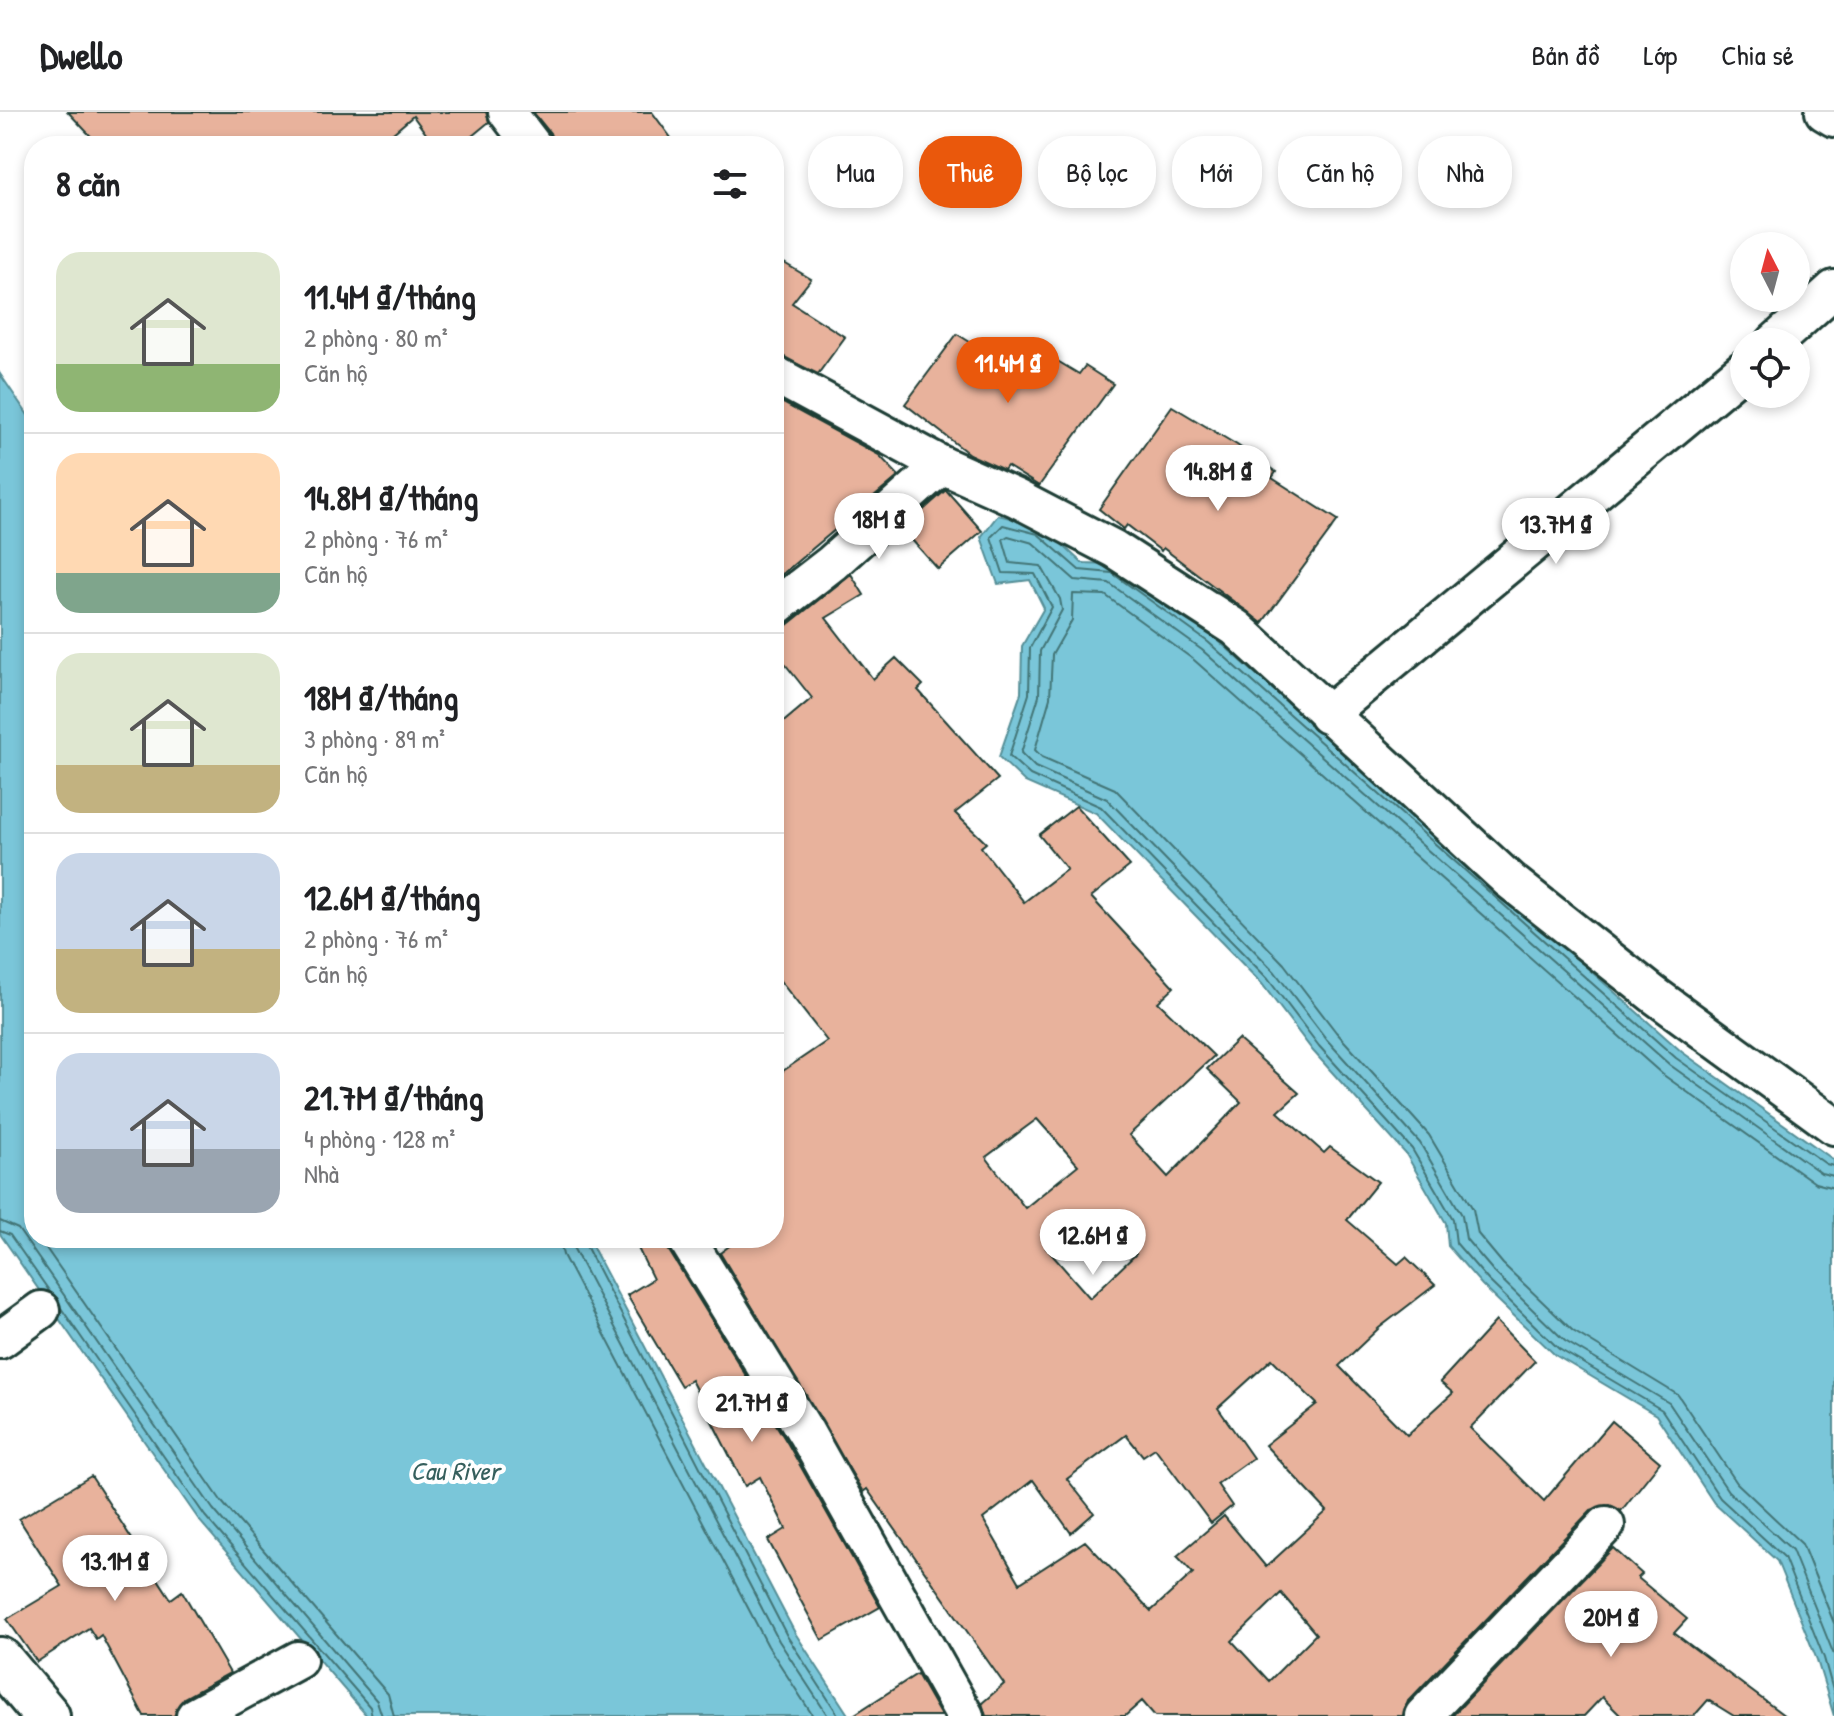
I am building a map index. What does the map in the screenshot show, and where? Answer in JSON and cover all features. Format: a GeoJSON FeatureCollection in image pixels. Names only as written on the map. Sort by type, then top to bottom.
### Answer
{"type":"FeatureCollection","features":[{"type":"Feature","properties":{"kind":"main road"},"geometry":{"type":"LineString","coordinates":[[0,1660],[47,1716]]}},
{"type":"Feature","properties":{"kind":"street"},"geometry":{"type":"LineString","coordinates":[[1824,112],[1834,118]]}},
{"type":"Feature","properties":{"kind":"street"},"geometry":{"type":"LineString","coordinates":[[1791,328],[1834,289]]}},
{"type":"Feature","properties":{"kind":"street"},"geometry":{"type":"LineString","coordinates":[[784,379],[942,465],[1016,498],[1114,549],[1224,620],[1509,880],[1653,994],[1834,1126]]}},
{"type":"Feature","properties":{"kind":"street"},"geometry":{"type":"LineString","coordinates":[[1327,715],[1730,381]]}},
{"type":"Feature","properties":{"kind":"street"},"geometry":{"type":"LineString","coordinates":[[784,600],[832,563],[942,465]]}},
{"type":"Feature","properties":{"kind":"street"},"geometry":{"type":"LineString","coordinates":[[692,1248],[806,1433],[965,1716]]}},
{"type":"Feature","properties":{"kind":"street"},"geometry":{"type":"LineString","coordinates":[[0,1340],[41,1310]]}},
{"type":"Feature","properties":{"kind":"street"},"geometry":{"type":"LineString","coordinates":[[1423,1716],[1606,1525]]}},
{"type":"Feature","properties":{"kind":"street"},"geometry":{"type":"LineString","coordinates":[[195,1716],[298,1660]]}},
{"type":"Feature","properties":{"kind":"water","name":"Cau River"},"geometry":{"type":"Polygon","coordinates":[[[0,374],[24,409],[24,1248],[593,1248],[795,1633],[849,1716],[367,1716],[199,1520],[0,1234],[0,374]]]}},
{"type":"Feature","properties":{"kind":"water"},"geometry":{"type":"Polygon","coordinates":[[[998,515],[1042,526],[1082,563],[1114,564],[1213,636],[1682,1052],[1834,1160],[1834,1716],[1817,1660],[1777,1561],[1714,1503],[1656,1415],[1555,1355],[1482,1285],[1448,1246],[1446,1223],[1406,1154],[1313,1051],[1262,984],[1096,813],[1025,782],[999,757],[1021,693],[1022,646],[1044,608],[1030,580],[998,584],[981,537],[998,515]]]}},
{"type":"Feature","properties":{"kind":"building"},"geometry":{"type":"Polygon","coordinates":[[[68,112],[486,112],[489,122],[472,136],[428,136],[413,116],[390,136],[91,136],[68,112]]]}},
{"type":"Feature","properties":{"kind":"building"},"geometry":{"type":"Polygon","coordinates":[[[533,112],[652,112],[670,136],[551,136],[533,112]]]}},
{"type":"Feature","properties":{"kind":"building"},"geometry":{"type":"Polygon","coordinates":[[[784,263],[811,279],[792,303],[845,337],[818,374],[784,358],[784,263]]]}},
{"type":"Feature","properties":{"kind":"building"},"geometry":{"type":"Polygon","coordinates":[[[957,334],[999,360],[1016,336],[1079,374],[1085,366],[1113,384],[1039,486],[1007,466],[1004,470],[969,454],[905,404],[957,334]]]}},
{"type":"Feature","properties":{"kind":"building"},"geometry":{"type":"Polygon","coordinates":[[[784,403],[879,455],[899,476],[784,573],[784,403]]]}},
{"type":"Feature","properties":{"kind":"building"},"geometry":{"type":"Polygon","coordinates":[[[1172,406],[1237,445],[1276,472],[1272,478],[1338,520],[1262,623],[1163,548],[1161,551],[1127,525],[1124,529],[1099,509],[1172,406]]]}},
{"type":"Feature","properties":{"kind":"building"},"geometry":{"type":"Polygon","coordinates":[[[946,490],[982,531],[938,569],[902,529],[946,490]]]}},
{"type":"Feature","properties":{"kind":"building"},"geometry":{"type":"Polygon","coordinates":[[[851,574],[864,595],[826,618],[873,679],[896,658],[923,685],[918,690],[998,779],[955,813],[986,843],[981,847],[1024,902],[1067,869],[1039,835],[1076,806],[1130,866],[1091,897],[1174,987],[1158,1002],[1214,1056],[1129,1135],[1168,1177],[1241,1102],[1207,1069],[1238,1039],[1299,1093],[1278,1112],[1324,1153],[1330,1147],[1378,1182],[1347,1220],[1398,1264],[1406,1257],[1435,1285],[1379,1328],[1339,1366],[1407,1435],[1453,1393],[1440,1382],[1496,1321],[1535,1361],[1470,1428],[1544,1501],[1612,1421],[1660,1462],[1621,1511],[1610,1505],[1591,1510],[1408,1701],[1403,1716],[1155,1716],[1142,1701],[1125,1716],[986,1716],[982,1703],[1004,1684],[867,1489],[863,1492],[720,1253],[727,1248],[784,1248],[784,1070],[827,1041],[784,986],[784,722],[812,698],[784,663],[784,626],[851,574]],[[1037,1119],[986,1157],[1025,1208],[1078,1165],[1037,1119]],[[1096,1211],[1046,1248],[1090,1298],[1136,1254],[1096,1211]],[[1272,1359],[1218,1408],[1253,1458],[1217,1484],[1232,1506],[1211,1523],[1155,1448],[1143,1456],[1126,1435],[1067,1479],[1094,1513],[1071,1533],[1033,1480],[983,1519],[1020,1583],[1085,1541],[1151,1611],[1193,1573],[1177,1556],[1224,1516],[1266,1567],[1327,1511],[1265,1445],[1317,1404],[1272,1359]],[[1281,1593],[1232,1641],[1269,1681],[1316,1634],[1281,1593]]]}},
{"type":"Feature","properties":{"kind":"building"},"geometry":{"type":"Polygon","coordinates":[[[638,1248],[668,1248],[788,1444],[880,1607],[822,1640],[768,1540],[786,1529],[760,1477],[745,1486],[691,1380],[681,1386],[627,1295],[653,1279],[638,1248]]]}},
{"type":"Feature","properties":{"kind":"building"},"geometry":{"type":"Polygon","coordinates":[[[91,1476],[171,1599],[182,1591],[230,1673],[184,1698],[174,1716],[144,1716],[101,1635],[96,1639],[89,1628],[37,1662],[7,1619],[62,1586],[19,1519],[91,1476]]]}},
{"type":"Feature","properties":{"kind":"building"},"geometry":{"type":"Polygon","coordinates":[[[1613,1548],[1642,1574],[1638,1578],[1687,1619],[1674,1633],[1785,1716],[1734,1716],[1708,1700],[1694,1716],[1621,1716],[1602,1697],[1584,1716],[1452,1716],[1613,1548]]]}},
{"type":"Feature","properties":{"kind":"building"},"geometry":{"type":"Polygon","coordinates":[[[917,1674],[941,1716],[852,1716],[917,1674]]]}}]}
